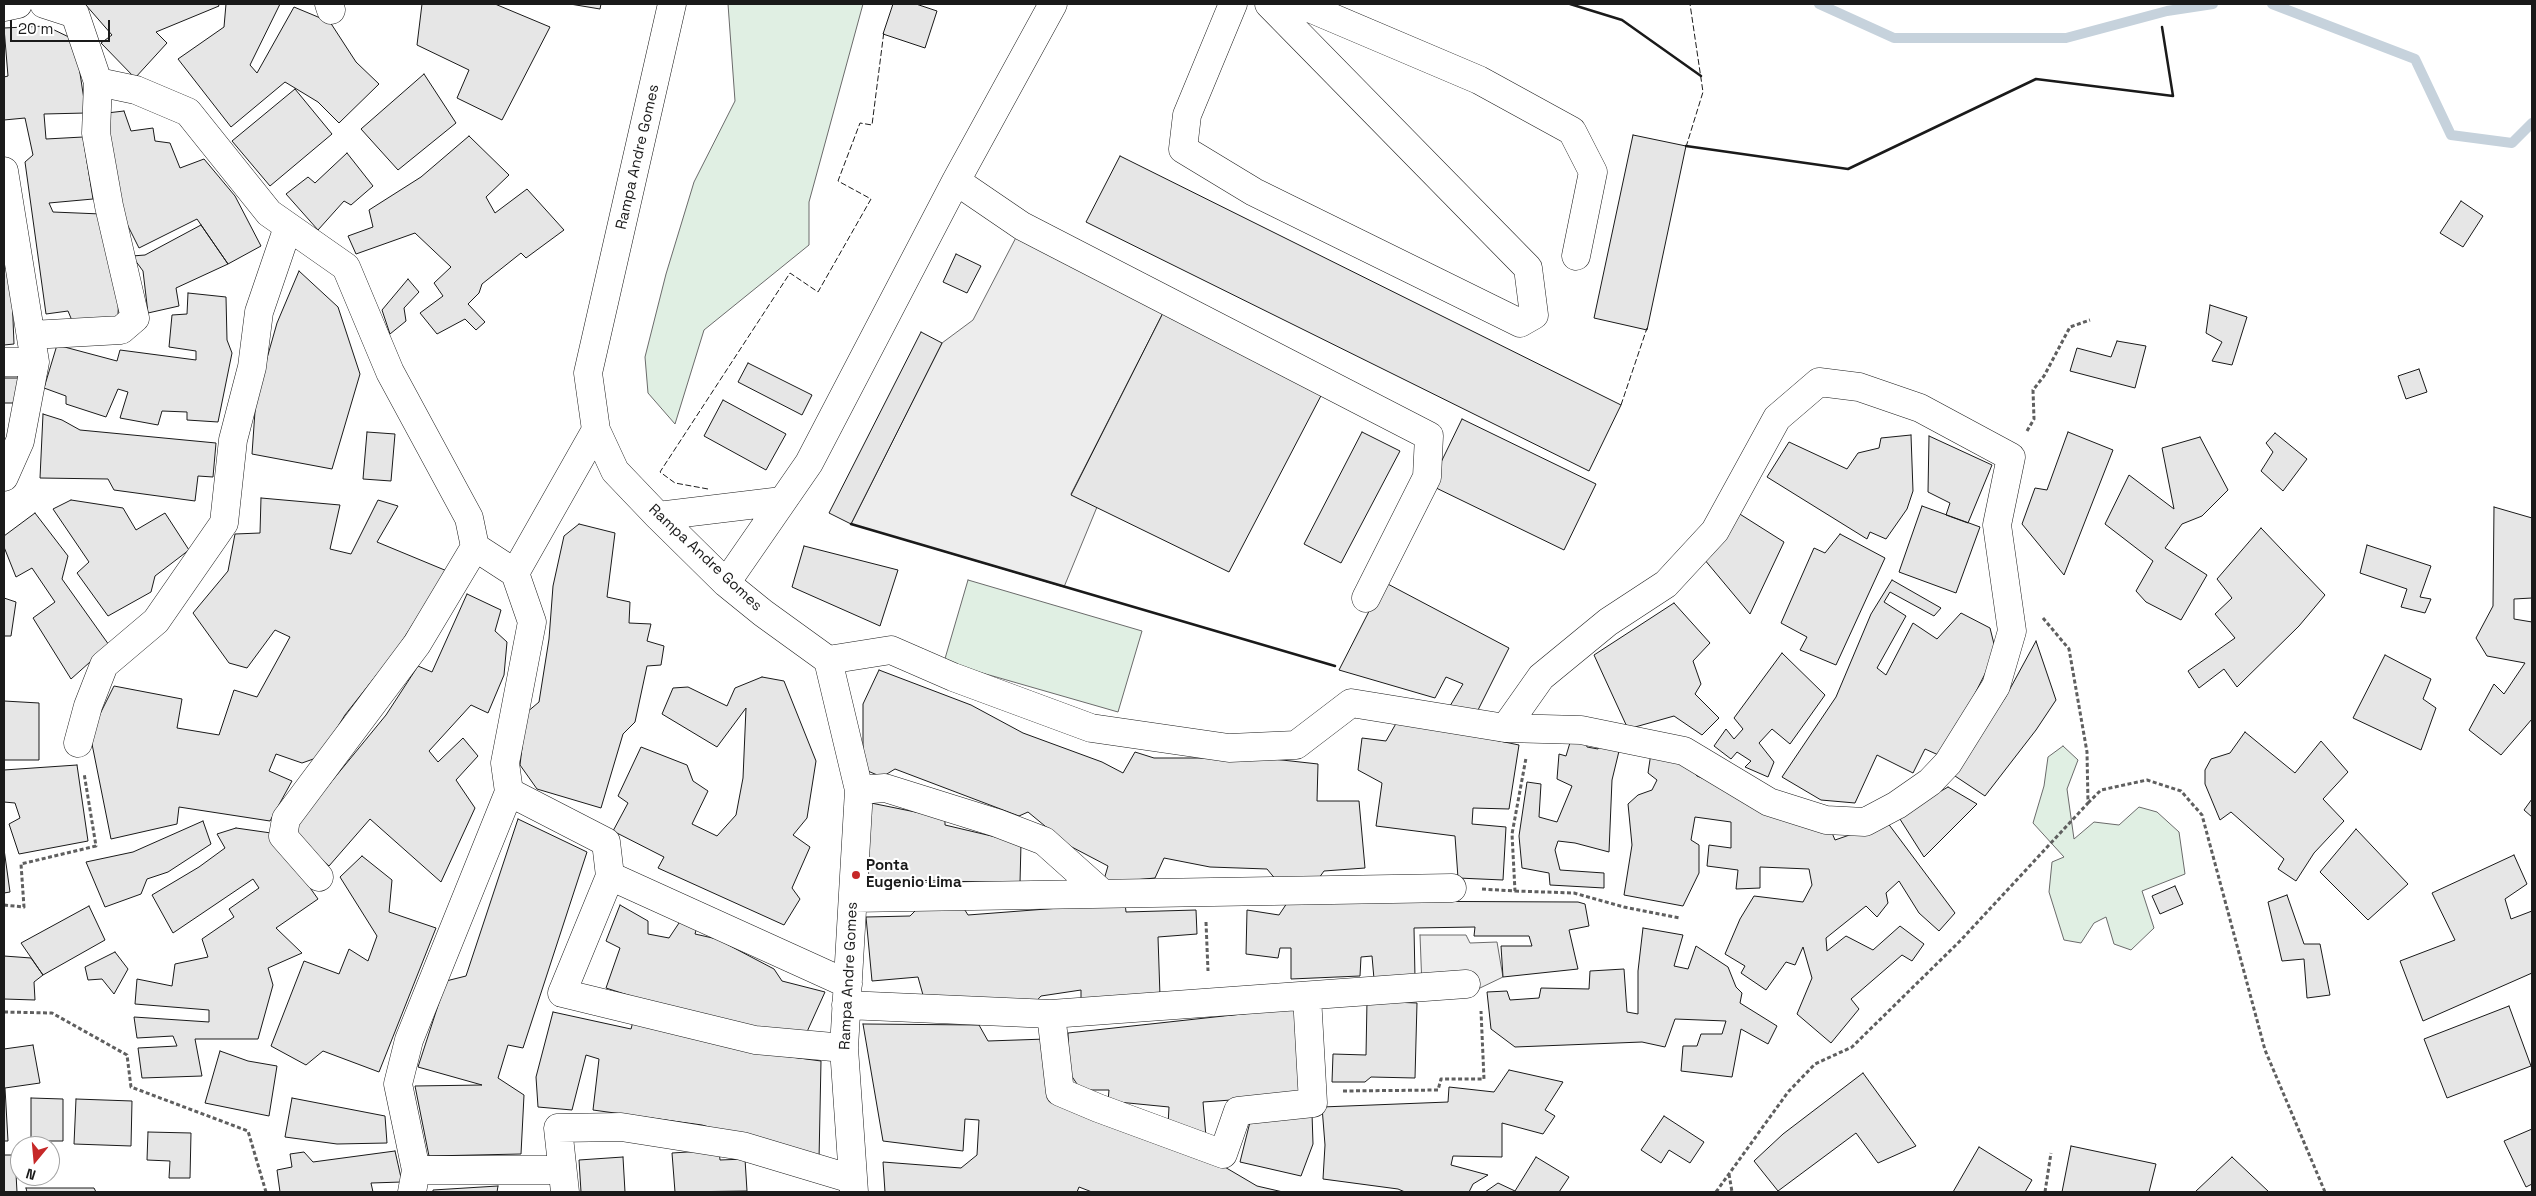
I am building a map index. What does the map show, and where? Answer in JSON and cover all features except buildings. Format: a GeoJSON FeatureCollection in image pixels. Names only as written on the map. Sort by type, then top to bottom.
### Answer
{"type":"FeatureCollection","features":[{"type":"Feature","properties":{"kind":"street"},"geometry":{"type":"LineString","coordinates":[[4,7],[18,4]]}},
{"type":"Feature","properties":{"kind":"street"},"geometry":{"type":"LineString","coordinates":[[31,335],[121,330],[135,318],[109,206],[96,133],[98,82],[75,14],[44,4]]}},
{"type":"Feature","properties":{"kind":"street","name":"Rampa Andre Gomes"},"geometry":{"type":"LineString","coordinates":[[672,4],[588,373],[596,430],[615,471],[658,516],[726,583],[763,613],[828,660],[860,790],[844,1048],[853,1185]]}},
{"type":"Feature","properties":{"kind":"street"},"geometry":{"type":"LineString","coordinates":[[726,583],[809,463],[956,181],[1053,4]]}},
{"type":"Feature","properties":{"kind":"street"},"geometry":{"type":"LineString","coordinates":[[1233,4],[1187,115],[1183,149],[1254,192],[1520,324],[1534,315],[1528,268],[1269,4]]}},
{"type":"Feature","properties":{"kind":"street"},"geometry":{"type":"LineString","coordinates":[[1300,4],[1480,80],[1572,131],[1593,172],[1576,256]]}},
{"type":"Feature","properties":{"kind":"street"},"geometry":{"type":"LineString","coordinates":[[98,82],[136,90],[188,112],[269,213],[346,267],[390,372],[469,518],[475,547],[417,644],[286,818],[283,836],[319,877]]}},
{"type":"Feature","properties":{"kind":"street"},"geometry":{"type":"LineString","coordinates":[[4,171],[35,362],[20,441],[4,477]]}},
{"type":"Feature","properties":{"kind":"street"},"geometry":{"type":"LineString","coordinates":[[956,181],[1022,226],[1429,436],[1427,477],[1366,598]]}},
{"type":"Feature","properties":{"kind":"street"},"geometry":{"type":"LineString","coordinates":[[78,743],[88,706],[104,664],[156,621],[224,523],[233,440],[252,368],[259,312],[288,227]]}},
{"type":"Feature","properties":{"kind":"street"},"geometry":{"type":"LineString","coordinates":[[4,362],[35,362]]}},
{"type":"Feature","properties":{"kind":"street"},"geometry":{"type":"LineString","coordinates":[[828,660],[890,650],[953,676],[1092,728],[1229,748],[1296,745],[1350,703],[1518,728],[1581,730],[1684,751],[1769,802],[1826,820],[1865,822],[1897,805],[1930,782],[1948,763],[1996,686],[2012,631],[1997,526],[2011,457],[1920,408],[1858,387],[1819,382],[1778,418],[1715,531],[1666,584],[1608,622],[1540,677],[1518,728]]}},
{"type":"Feature","properties":{"kind":"street"},"geometry":{"type":"LineString","coordinates":[[515,573],[596,430]]}},
{"type":"Feature","properties":{"kind":"street"},"geometry":{"type":"LineString","coordinates":[[658,516],[782,501]]}},
{"type":"Feature","properties":{"kind":"street"},"geometry":{"type":"LineString","coordinates":[[475,547],[515,573],[532,622],[505,763],[509,792],[409,1040],[398,1084],[414,1181],[564,1181],[558,1128],[621,1127],[742,1146],[853,1185]]}},
{"type":"Feature","properties":{"kind":"street"},"geometry":{"type":"LineString","coordinates":[[860,790],[885,788],[997,823],[1044,842],[1101,892]]}},
{"type":"Feature","properties":{"kind":"street"},"geometry":{"type":"LineString","coordinates":[[509,792],[606,842],[610,876],[562,993],[755,1040],[844,1048]]}},
{"type":"Feature","properties":{"kind":"street"},"geometry":{"type":"LineString","coordinates":[[610,876],[847,995],[1051,1014],[1466,984]]}},
{"type":"Feature","properties":{"kind":"street"},"geometry":{"type":"LineString","coordinates":[[853,898],[1101,892],[1452,888]]}},
{"type":"Feature","properties":{"kind":"street"},"geometry":{"type":"LineString","coordinates":[[1051,1014],[1060,1092],[1222,1154],[1238,1111],[1313,1103],[1307,996]]}},
{"type":"Feature","properties":{"kind":"path"},"geometry":{"type":"LineString","coordinates":[[2011,457],[2034,419],[2033,390],[2044,376],[2070,327],[2090,320]]}},
{"type":"Feature","properties":{"kind":"path"},"geometry":{"type":"LineString","coordinates":[[2040,614],[2069,649],[2087,752],[2088,803]]}},
{"type":"Feature","properties":{"kind":"path"},"geometry":{"type":"LineString","coordinates":[[1515,891],[1512,834],[1518,728]]}},
{"type":"Feature","properties":{"kind":"path"},"geometry":{"type":"LineString","coordinates":[[4,905],[24,907],[22,864],[96,846],[78,743]]}},
{"type":"Feature","properties":{"kind":"path"},"geometry":{"type":"LineString","coordinates":[[1716,1192],[1788,1092],[1815,1064],[1852,1047],[1961,940],[2101,790],[2147,780],[2181,791],[2202,815],[2265,1050],[2325,1192]]}},
{"type":"Feature","properties":{"kind":"path"},"geometry":{"type":"LineString","coordinates":[[1452,888],[1574,893],[1680,918]]}},
{"type":"Feature","properties":{"kind":"path"},"geometry":{"type":"LineString","coordinates":[[1206,891],[1206,968],[1220,1002]]}},
{"type":"Feature","properties":{"kind":"path"},"geometry":{"type":"LineString","coordinates":[[1312,1091],[1438,1090],[1441,1079],[1484,1079],[1480,988],[1466,984]]}},
{"type":"Feature","properties":{"kind":"path"},"geometry":{"type":"LineString","coordinates":[[4,1012],[52,1013],[127,1055],[132,1087],[248,1131],[266,1192]]}},
{"type":"Feature","properties":{"kind":"path"},"geometry":{"type":"LineString","coordinates":[[2045,1192],[2051,1154]]}},
{"type":"Feature","properties":{"kind":"path"},"geometry":{"type":"LineString","coordinates":[[1730,1174],[1732,1192]]}},
{"type":"Feature","properties":{"kind":"green space"},"geometry":{"type":"Polygon","coordinates":[[[728,4],[863,4],[809,202],[809,245],[704,330],[675,424],[648,393],[645,357],[666,274],[694,182],[735,101],[728,4]]]}},
{"type":"Feature","properties":{"kind":"green space"},"geometry":{"type":"Polygon","coordinates":[[[968,580],[1142,631],[1118,712],[944,662],[968,580]]]}},
{"type":"Feature","properties":{"kind":"green space"},"geometry":{"type":"Polygon","coordinates":[[[2063,746],[2078,760],[2067,789],[2074,839],[2094,822],[2119,825],[2139,807],[2157,812],[2179,832],[2185,874],[2142,891],[2154,928],[2131,950],[2114,944],[2106,917],[2094,923],[2081,943],[2064,940],[2049,892],[2052,862],[2064,857],[2033,823],[2044,786],[2048,757],[2063,746]]]}},
{"type":"Feature","properties":{"kind":"shaded area"},"geometry":{"type":"Polygon","coordinates":[[[1022,226],[1165,309],[1071,494],[1097,507],[1064,587],[851,524],[942,343],[973,320],[1022,226]]]}},
{"type":"Feature","properties":{"kind":"shaded area"},"geometry":{"type":"Polygon","coordinates":[[[1420,935],[1466,935],[1470,943],[1497,942],[1503,977],[1480,988],[1466,984],[1422,987],[1420,935]]]}},
{"type":"Feature","properties":{"kind":"waterway"},"geometry":{"type":"LineString","coordinates":[[1819,4],[1894,38],[2066,38],[2167,11],[2213,4]]}},
{"type":"Feature","properties":{"kind":"waterway"},"geometry":{"type":"LineString","coordinates":[[2272,4],[2415,59],[2451,135],[2512,143],[2532,123]]}},
{"type":"Feature","properties":{"kind":"fence"},"geometry":{"type":"LineString","coordinates":[[1686,147],[1703,92],[1690,4]]}},
{"type":"Feature","properties":{"kind":"fence"},"geometry":{"type":"LineString","coordinates":[[708,489],[675,483],[660,472],[790,273],[818,292],[871,199],[838,181],[860,123],[872,125],[884,31]]}},
{"type":"Feature","properties":{"kind":"fence"},"geometry":{"type":"LineString","coordinates":[[1621,405],[1647,328]]}},
{"type":"Feature","properties":{"kind":"wall"},"geometry":{"type":"LineString","coordinates":[[1570,4],[1622,20],[1701,76]]}},
{"type":"Feature","properties":{"kind":"wall"},"geometry":{"type":"LineString","coordinates":[[1686,146],[1848,169],[2036,79],[2173,96],[2162,27]]}},
{"type":"Feature","properties":{"kind":"wall"},"geometry":{"type":"LineString","coordinates":[[851,524],[1335,666]]}},
{"type":"Feature","properties":{"kind":"place","name":"Ponta Eugenio Lima"},"geometry":{"type":"Point","coordinates":[856,875]}}]}
